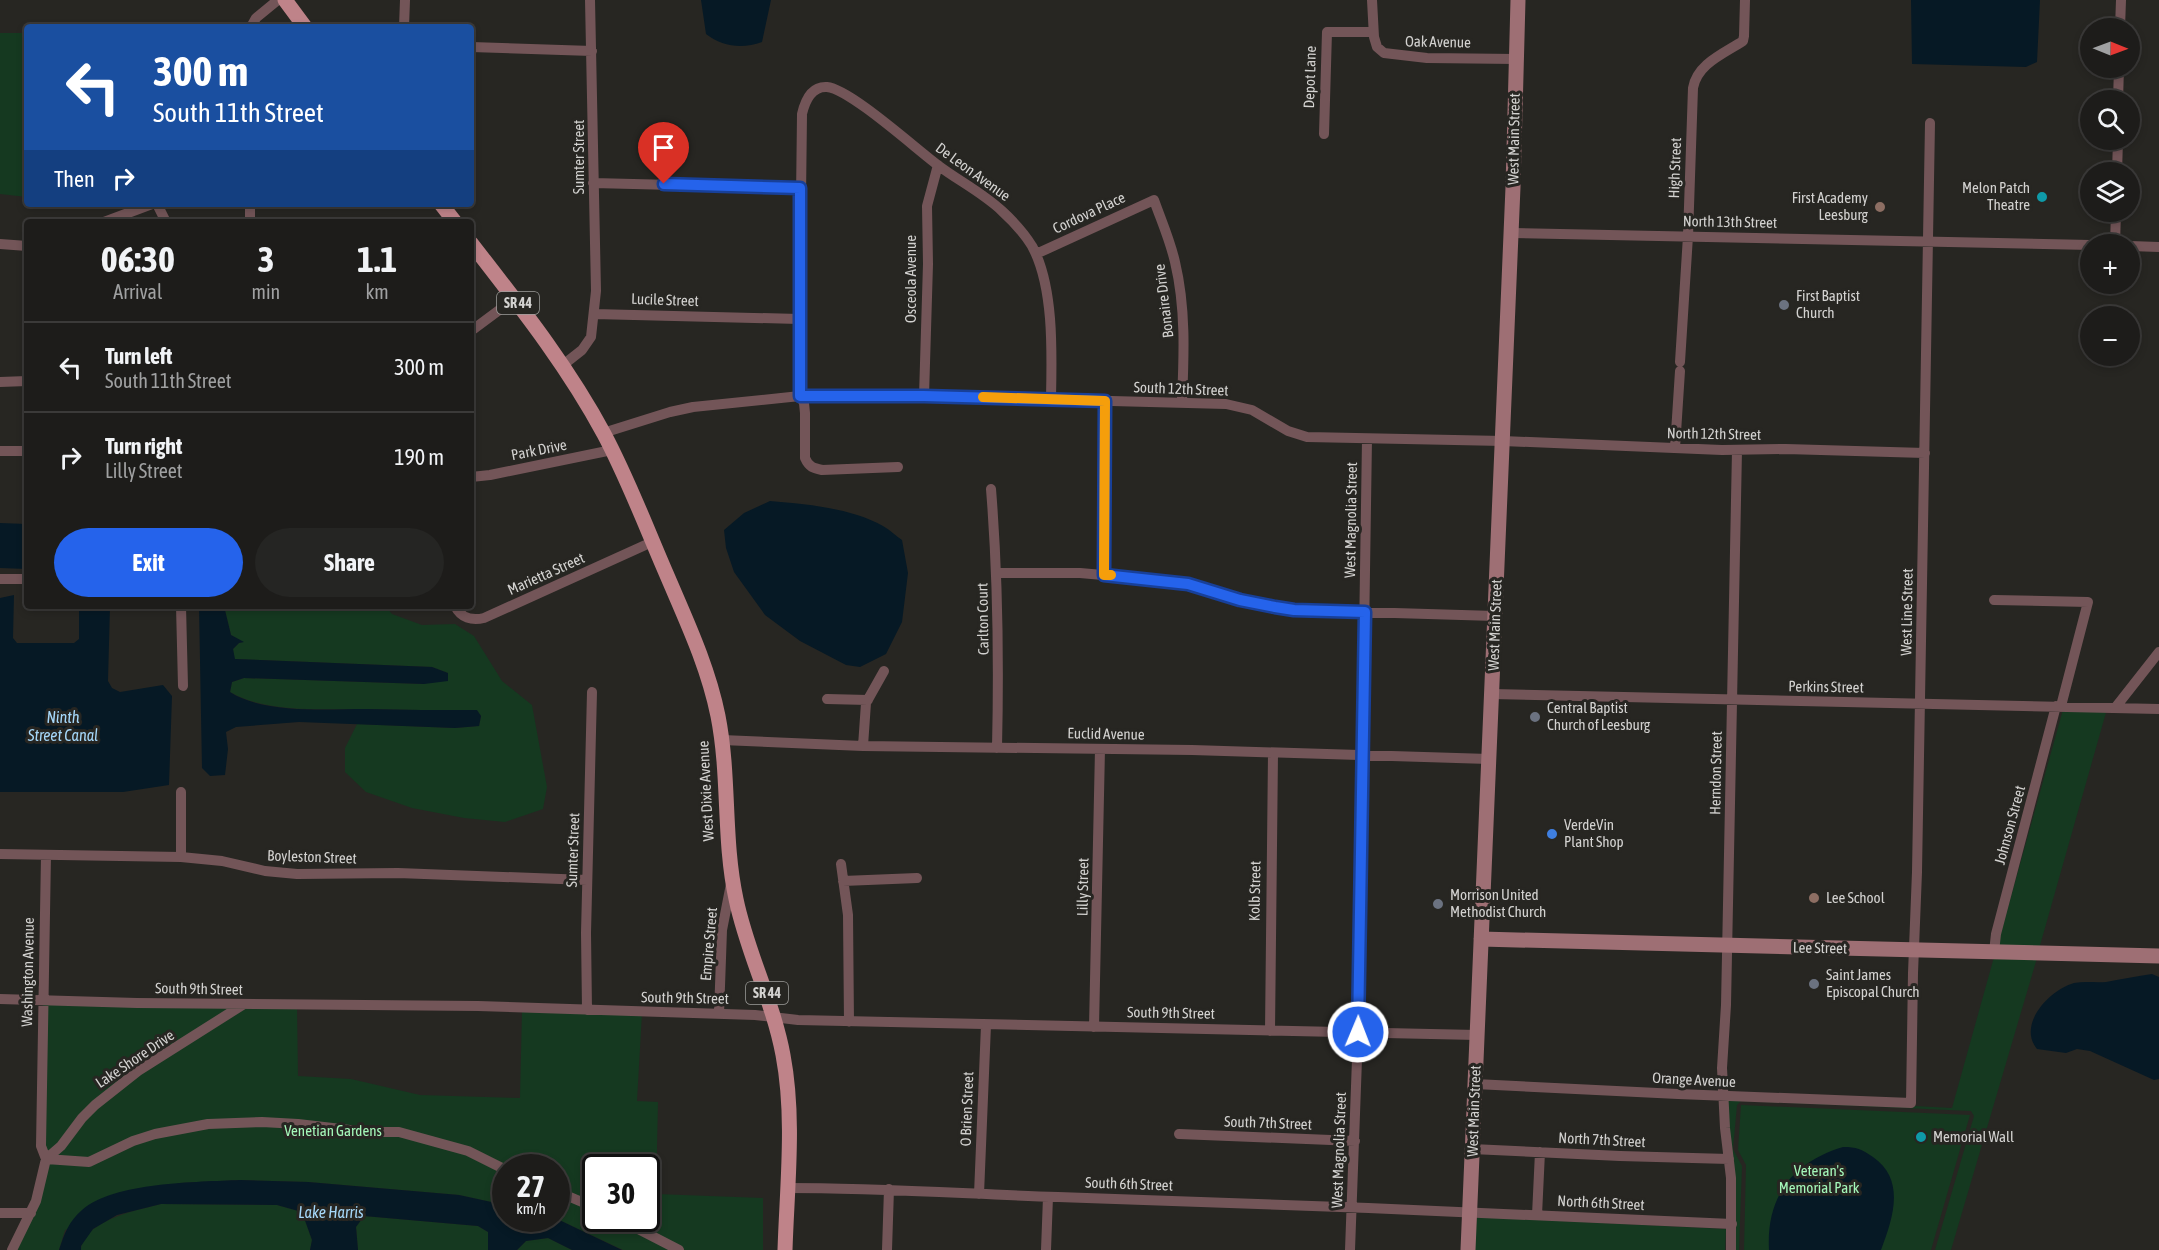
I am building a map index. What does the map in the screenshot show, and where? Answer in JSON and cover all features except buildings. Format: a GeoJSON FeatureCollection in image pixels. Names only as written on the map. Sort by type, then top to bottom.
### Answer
{"type":"FeatureCollection","features":[{"type":"Feature","properties":{"kind":"main road"},"geometry":{"type":"LineString","coordinates":[[285,0],[303,24]]}},
{"type":"Feature","properties":{"kind":"main road","name":"West Main Street"},"geometry":{"type":"LineString","coordinates":[[1468,1250],[1512,233],[1518,0]]}},
{"type":"Feature","properties":{"kind":"main road"},"geometry":{"type":"LineString","coordinates":[[443,207],[453,219]]}},
{"type":"Feature","properties":{"kind":"main road","name":"West Dixie Avenue"},"geometry":{"type":"LineString","coordinates":[[474,247],[563,365],[603,433],[704,664],[722,740],[726,782],[727,837],[732,878],[747,942],[775,1018],[783,1054],[788,1095],[785,1250]]}},
{"type":"Feature","properties":{"kind":"main road","name":"Lee Street"},"geometry":{"type":"LineString","coordinates":[[1481,939],[2159,956]]}},
{"type":"Feature","properties":{"kind":"street"},"geometry":{"type":"LineString","coordinates":[[253,24],[256,18],[278,0]]}},
{"type":"Feature","properties":{"kind":"street"},"geometry":{"type":"LineString","coordinates":[[404,24],[405,0]]}},
{"type":"Feature","properties":{"kind":"street","name":"Sumter Street"},"geometry":{"type":"LineString","coordinates":[[590,0],[597,278],[594,314]]}},
{"type":"Feature","properties":{"kind":"street"},"geometry":{"type":"LineString","coordinates":[[1372,0],[1373,32]]}},
{"type":"Feature","properties":{"kind":"street","name":"High Street"},"geometry":{"type":"LineString","coordinates":[[1675,448],[1688,236],[1693,88],[1695,76],[1701,69],[1743,41],[1745,0]]}},
{"type":"Feature","properties":{"kind":"street"},"geometry":{"type":"LineString","coordinates":[[2120,18],[2121,0]]}},
{"type":"Feature","properties":{"kind":"street","name":"Depot Lane"},"geometry":{"type":"LineString","coordinates":[[1324,134],[1327,32],[1373,32]]}},
{"type":"Feature","properties":{"kind":"street","name":"Oak Avenue"},"geometry":{"type":"LineString","coordinates":[[1373,32],[1380,51],[1393,55],[1427,58],[1516,59]]}},
{"type":"Feature","properties":{"kind":"street"},"geometry":{"type":"LineString","coordinates":[[474,47],[592,51]]}},
{"type":"Feature","properties":{"kind":"street","name":"De Leon Avenue"},"geometry":{"type":"LineString","coordinates":[[800,188],[802,115],[807,98],[813,91],[825,87],[842,92],[867,108],[938,165],[1003,211],[1019,228],[1036,254],[1047,297],[1052,332],[1051,398]]}},
{"type":"Feature","properties":{"kind":"street","name":"West Line Street"},"geometry":{"type":"LineString","coordinates":[[1911,1102],[1930,123]]}},
{"type":"Feature","properties":{"kind":"street","name":"Osceola Avenue"},"geometry":{"type":"LineString","coordinates":[[924,396],[928,264],[926,220],[930,191],[938,165]]}},
{"type":"Feature","properties":{"kind":"street"},"geometry":{"type":"LineString","coordinates":[[593,183],[800,188],[800,396],[804,403],[805,458],[808,465],[822,470],[898,467]]}},
{"type":"Feature","properties":{"kind":"street","name":"Cordova Place"},"geometry":{"type":"LineString","coordinates":[[1036,254],[1154,200]]}},
{"type":"Feature","properties":{"kind":"street","name":"Bonaire Drive"},"geometry":{"type":"LineString","coordinates":[[1154,200],[1169,240],[1179,280],[1184,333],[1182,402]]}},
{"type":"Feature","properties":{"kind":"street"},"geometry":{"type":"LineString","coordinates":[[112,219],[144,207]]}},
{"type":"Feature","properties":{"kind":"street","name":"North 13th Street"},"geometry":{"type":"LineString","coordinates":[[1512,233],[2080,245]]}},
{"type":"Feature","properties":{"kind":"street"},"geometry":{"type":"LineString","coordinates":[[0,244],[24,246]]}},
{"type":"Feature","properties":{"kind":"street"},"geometry":{"type":"LineString","coordinates":[[2140,246],[2159,247]]}},
{"type":"Feature","properties":{"kind":"street"},"geometry":{"type":"LineString","coordinates":[[474,329],[514,299]]}},
{"type":"Feature","properties":{"kind":"street"},"geometry":{"type":"LineString","coordinates":[[563,365],[588,344],[594,314]]}},
{"type":"Feature","properties":{"kind":"street","name":"Lucile Street"},"geometry":{"type":"LineString","coordinates":[[594,314],[799,319]]}},
{"type":"Feature","properties":{"kind":"street"},"geometry":{"type":"LineString","coordinates":[[0,382],[24,381]]}},
{"type":"Feature","properties":{"kind":"street","name":"South 12th Street"},"geometry":{"type":"LineString","coordinates":[[603,433],[693,407],[800,396],[924,396],[1182,402],[1241,406],[1268,418],[1291,432],[1307,437],[1503,441]]}},
{"type":"Feature","properties":{"kind":"street"},"geometry":{"type":"LineString","coordinates":[[1104,575],[1105,401]]}},
{"type":"Feature","properties":{"kind":"street","name":"West Magnolia Street"},"geometry":{"type":"LineString","coordinates":[[1350,1250],[1358,1032],[1366,439]]}},
{"type":"Feature","properties":{"kind":"street","name":"North 12th Street"},"geometry":{"type":"LineString","coordinates":[[1503,441],[1737,450],[1797,449],[1925,453]]}},
{"type":"Feature","properties":{"kind":"street","name":"Park Drive"},"geometry":{"type":"LineString","coordinates":[[474,477],[612,450]]}},
{"type":"Feature","properties":{"kind":"street","name":"Herndon Street"},"geometry":{"type":"LineString","coordinates":[[1731,1250],[1730,1159],[1722,1068],[1727,946],[1737,450]]}},
{"type":"Feature","properties":{"kind":"street"},"geometry":{"type":"LineString","coordinates":[[0,451],[24,451]]}},
{"type":"Feature","properties":{"kind":"street","name":"Carlton Court"},"geometry":{"type":"LineString","coordinates":[[991,489],[997,573],[998,748]]}},
{"type":"Feature","properties":{"kind":"street","name":"Marietta Street"},"geometry":{"type":"LineString","coordinates":[[457,609],[469,619],[484,618],[652,542]]}},
{"type":"Feature","properties":{"kind":"street"},"geometry":{"type":"LineString","coordinates":[[997,573],[1104,575],[1188,584],[1240,600],[1294,610],[1495,616]]}},
{"type":"Feature","properties":{"kind":"street"},"geometry":{"type":"LineString","coordinates":[[0,579],[24,579]]}},
{"type":"Feature","properties":{"kind":"street","name":"Johnson Street"},"geometry":{"type":"LineString","coordinates":[[1994,600],[2088,602],[1996,934],[1994,952]]}},
{"type":"Feature","properties":{"kind":"street"},"geometry":{"type":"LineString","coordinates":[[181,609],[183,686]]}},
{"type":"Feature","properties":{"kind":"street"},"geometry":{"type":"LineString","coordinates":[[2115,708],[2159,652]]}},
{"type":"Feature","properties":{"kind":"street"},"geometry":{"type":"LineString","coordinates":[[862,746],[868,700],[884,671]]}},
{"type":"Feature","properties":{"kind":"street","name":"Sumter Street"},"geometry":{"type":"LineString","coordinates":[[587,1010],[587,880],[592,692]]}},
{"type":"Feature","properties":{"kind":"street","name":"Perkins Street"},"geometry":{"type":"LineString","coordinates":[[1492,694],[2159,709]]}},
{"type":"Feature","properties":{"kind":"street"},"geometry":{"type":"LineString","coordinates":[[827,699],[868,700]]}},
{"type":"Feature","properties":{"kind":"street","name":"Euclid Avenue"},"geometry":{"type":"LineString","coordinates":[[722,740],[862,746],[1100,749],[1489,759]]}},
{"type":"Feature","properties":{"kind":"street","name":"Lilly Street"},"geometry":{"type":"LineString","coordinates":[[1094,1027],[1100,749]]}},
{"type":"Feature","properties":{"kind":"street","name":"Kolb Street"},"geometry":{"type":"LineString","coordinates":[[1270,1031],[1273,753]]}},
{"type":"Feature","properties":{"kind":"street"},"geometry":{"type":"LineString","coordinates":[[181,792],[181,856]]}},
{"type":"Feature","properties":{"kind":"street","name":"Boyleston Street"},"geometry":{"type":"LineString","coordinates":[[0,854],[181,856],[222,861],[265,872],[297,874],[398,873],[587,880]]}},
{"type":"Feature","properties":{"kind":"street","name":"Washington Avenue"},"geometry":{"type":"LineString","coordinates":[[46,855],[41,1146],[46,1159]]}},
{"type":"Feature","properties":{"kind":"street"},"geometry":{"type":"LineString","coordinates":[[841,864],[848,915],[849,1022]]}},
{"type":"Feature","properties":{"kind":"street","name":"Empire Street"},"geometry":{"type":"LineString","coordinates":[[719,1014],[722,930],[732,878]]}},
{"type":"Feature","properties":{"kind":"street"},"geometry":{"type":"LineString","coordinates":[[843,880],[917,878]]}},
{"type":"Feature","properties":{"kind":"street","name":"South 9th Street"},"geometry":{"type":"LineString","coordinates":[[0,999],[478,1006],[719,1014],[849,1022],[1477,1035]]}},
{"type":"Feature","properties":{"kind":"street","name":"Lake Shore Drive"},"geometry":{"type":"LineString","coordinates":[[46,1159],[61,1146],[82,1118],[120,1084],[244,1004]]}},
{"type":"Feature","properties":{"kind":"street","name":"O Brien Street"},"geometry":{"type":"LineString","coordinates":[[979,1194],[986,1025]]}},
{"type":"Feature","properties":{"kind":"street","name":"Orange Avenue"},"geometry":{"type":"LineString","coordinates":[[1475,1084],[1911,1102]]}},
{"type":"Feature","properties":{"kind":"street"},"geometry":{"type":"LineString","coordinates":[[12,1250],[36,1201],[46,1159],[88,1161],[155,1134],[208,1124],[262,1122],[367,1132],[399,1132],[468,1151],[492,1163]]}},
{"type":"Feature","properties":{"kind":"street","name":"South 7th Street"},"geometry":{"type":"LineString","coordinates":[[1179,1134],[1355,1141]]}},
{"type":"Feature","properties":{"kind":"street","name":"North 7th Street"},"geometry":{"type":"LineString","coordinates":[[1472,1149],[1730,1159]]}},
{"type":"Feature","properties":{"kind":"street"},"geometry":{"type":"LineString","coordinates":[[1537,1215],[1540,1152]]}},
{"type":"Feature","properties":{"kind":"street","name":"South 6th Street"},"geometry":{"type":"LineString","coordinates":[[787,1188],[889,1189],[1048,1197],[1470,1211]]}},
{"type":"Feature","properties":{"kind":"street"},"geometry":{"type":"LineString","coordinates":[[887,1250],[889,1189]]}},
{"type":"Feature","properties":{"kind":"street"},"geometry":{"type":"LineString","coordinates":[[1046,1250],[1048,1197]]}},
{"type":"Feature","properties":{"kind":"street","name":"North 6th Street"},"geometry":{"type":"LineString","coordinates":[[1470,1211],[1732,1224]]}},
{"type":"Feature","properties":{"kind":"street"},"geometry":{"type":"LineString","coordinates":[[0,1213],[31,1213]]}},
{"type":"Feature","properties":{"kind":"street"},"geometry":{"type":"LineString","coordinates":[[644,1232],[679,1250]]}},
{"type":"Feature","properties":{"kind":"green space"},"geometry":{"type":"Polygon","coordinates":[[[0,33],[24,33],[24,197],[0,194],[0,33]]]}},
{"type":"Feature","properties":{"kind":"green space"},"geometry":{"type":"Polygon","coordinates":[[[225,609],[388,609],[392,614],[422,625],[455,624],[474,636],[502,681],[532,705],[547,787],[543,809],[505,822],[464,818],[412,808],[366,792],[345,772],[345,748],[357,724],[455,728],[479,726],[481,716],[477,711],[277,707],[244,699],[230,692],[232,682],[244,678],[424,684],[448,673],[432,667],[234,659],[233,649],[243,642],[231,635],[225,609]]]}},
{"type":"Feature","properties":{"kind":"green space"},"geometry":{"type":"Polygon","coordinates":[[[2064,706],[2107,709],[2039,949],[1997,947],[2064,706]]]}},
{"type":"Feature","properties":{"kind":"green space"},"geometry":{"type":"Polygon","coordinates":[[[1994,957],[2037,958],[1951,1250],[1935,1250],[1974,1116],[1971,1111],[1741,1101],[1737,1105],[1733,1149],[1742,1166],[1739,1250],[1733,1250],[1725,1096],[1952,1108],[1994,957]]]}},
{"type":"Feature","properties":{"kind":"green space","name":"Venetian Gardens"},"geometry":{"type":"Polygon","coordinates":[[[43,1004],[297,1004],[298,1076],[351,1079],[420,1095],[520,1098],[522,1010],[642,1013],[637,1101],[658,1102],[657,1154],[582,1154],[582,1231],[570,1225],[570,1154],[492,1154],[492,1202],[459,1195],[308,1182],[240,1180],[180,1183],[65,1230],[59,1250],[11,1250],[17,1241],[43,1164],[43,1004]]]}},
{"type":"Feature","properties":{"kind":"green space","name":"Veteran's Memorial Park"},"geometry":{"type":"Polygon","coordinates":[[[1741,1105],[1970,1115],[1931,1250],[1744,1250],[1746,1165],[1738,1150],[1741,1105]]]}},
{"type":"Feature","properties":{"kind":"green space"},"geometry":{"type":"Polygon","coordinates":[[[660,1194],[763,1198],[763,1250],[623,1250],[585,1232],[660,1232],[660,1194]]]}},
{"type":"Feature","properties":{"kind":"green space"},"geometry":{"type":"Polygon","coordinates":[[[161,1204],[277,1205],[302,1212],[312,1240],[310,1250],[81,1250],[84,1240],[102,1224],[126,1213],[161,1204]]]}},
{"type":"Feature","properties":{"kind":"green space"},"geometry":{"type":"Polygon","coordinates":[[[364,1216],[478,1226],[488,1232],[489,1248],[488,1250],[358,1250],[356,1227],[364,1216]]]}},
{"type":"Feature","properties":{"kind":"green space"},"geometry":{"type":"Polygon","coordinates":[[[1477,1217],[1726,1229],[1725,1250],[1474,1250],[1477,1217]]]}},
{"type":"Feature","properties":{"kind":"green space"},"geometry":{"type":"Polygon","coordinates":[[[548,1238],[572,1250],[517,1250],[526,1241],[548,1238]]]}},
{"type":"Feature","properties":{"kind":"water"},"geometry":{"type":"Polygon","coordinates":[[[701,0],[771,0],[762,42],[747,46],[733,46],[719,42],[706,34],[701,0]]]}},
{"type":"Feature","properties":{"kind":"water"},"geometry":{"type":"Polygon","coordinates":[[[1911,0],[2040,0],[2037,62],[2026,67],[1912,64],[1911,0]]]}},
{"type":"Feature","properties":{"kind":"water"},"geometry":{"type":"Polygon","coordinates":[[[770,501],[813,505],[857,515],[883,526],[902,540],[908,573],[902,622],[886,654],[860,667],[846,665],[800,641],[765,615],[734,572],[726,548],[724,530],[744,513],[770,501]]]}},
{"type":"Feature","properties":{"kind":"water"},"geometry":{"type":"Polygon","coordinates":[[[0,523],[24,524],[24,569],[0,568],[0,523]]]}},
{"type":"Feature","properties":{"kind":"water","name":"Ninth Street Canal"},"geometry":{"type":"Polygon","coordinates":[[[14,595],[13,638],[17,643],[74,643],[79,639],[79,609],[110,609],[108,681],[112,688],[120,692],[163,685],[172,696],[169,785],[123,792],[0,792],[0,598],[14,595]]]}},
{"type":"Feature","properties":{"kind":"water"},"geometry":{"type":"Polygon","coordinates":[[[199,609],[225,609],[231,635],[244,642],[239,643],[233,649],[235,659],[432,667],[448,673],[448,681],[424,684],[244,678],[232,682],[230,692],[244,699],[260,704],[296,709],[477,710],[481,716],[479,726],[455,728],[299,722],[236,727],[226,732],[228,749],[225,775],[210,776],[202,768],[199,609]]]}},
{"type":"Feature","properties":{"kind":"water"},"geometry":{"type":"Polygon","coordinates":[[[2152,974],[2159,977],[2159,1079],[2154,1080],[2090,1051],[2077,1049],[2066,1053],[2037,1049],[2032,1040],[2033,1019],[2046,1001],[2064,987],[2074,983],[2106,982],[2152,974]]]}},
{"type":"Feature","properties":{"kind":"water"},"geometry":{"type":"Polygon","coordinates":[[[1843,1147],[1855,1148],[1869,1154],[1883,1166],[1890,1177],[1894,1200],[1881,1250],[1769,1250],[1772,1213],[1786,1184],[1810,1162],[1843,1147]]]}},
{"type":"Feature","properties":{"kind":"water","name":"Lake Harris"},"geometry":{"type":"Polygon","coordinates":[[[240,1180],[308,1182],[459,1195],[492,1202],[492,1232],[570,1232],[570,1225],[622,1250],[572,1250],[548,1238],[526,1241],[517,1250],[488,1250],[488,1232],[478,1226],[364,1216],[356,1227],[358,1250],[310,1250],[312,1240],[302,1212],[277,1205],[161,1204],[117,1215],[93,1229],[81,1246],[81,1250],[59,1250],[77,1214],[96,1201],[135,1189],[180,1183],[240,1180]]]}},
{"type":"Feature","properties":{"kind":"slow traffic"},"geometry":{"type":"LineString","coordinates":[[983,397],[1105,401],[1104,575],[1111,575]]}},
{"type":"Feature","properties":{"kind":"place","name":"Melon Patch Theatre"},"geometry":{"type":"Point","coordinates":[2042,197]}},
{"type":"Feature","properties":{"kind":"place","name":"First Academy Leesburg"},"geometry":{"type":"Point","coordinates":[1880,207]}},
{"type":"Feature","properties":{"kind":"place","name":"First Baptist Church"},"geometry":{"type":"Point","coordinates":[1784,305]}},
{"type":"Feature","properties":{"kind":"place","name":"Central Baptist Church of Leesburg"},"geometry":{"type":"Point","coordinates":[1535,717]}},
{"type":"Feature","properties":{"kind":"place","name":"VerdeVin Plant Shop"},"geometry":{"type":"Point","coordinates":[1552,834]}},
{"type":"Feature","properties":{"kind":"place","name":"Lee School"},"geometry":{"type":"Point","coordinates":[1814,898]}},
{"type":"Feature","properties":{"kind":"place","name":"Morrison United Methodist Church"},"geometry":{"type":"Point","coordinates":[1438,904]}},
{"type":"Feature","properties":{"kind":"place","name":"Saint James Episcopal Church"},"geometry":{"type":"Point","coordinates":[1814,984]}},
{"type":"Feature","properties":{"kind":"place","name":"Memorial Wall"},"geometry":{"type":"Point","coordinates":[1921,1137]}},
{"type":"Feature","properties":{"kind":"route"},"geometry":{"type":"LineString","coordinates":[[664,184],[800,188],[800,396],[1051,398],[1105,401],[1104,575],[1188,584],[1240,600],[1294,610],[1365,612],[1358,1032]]}}]}
